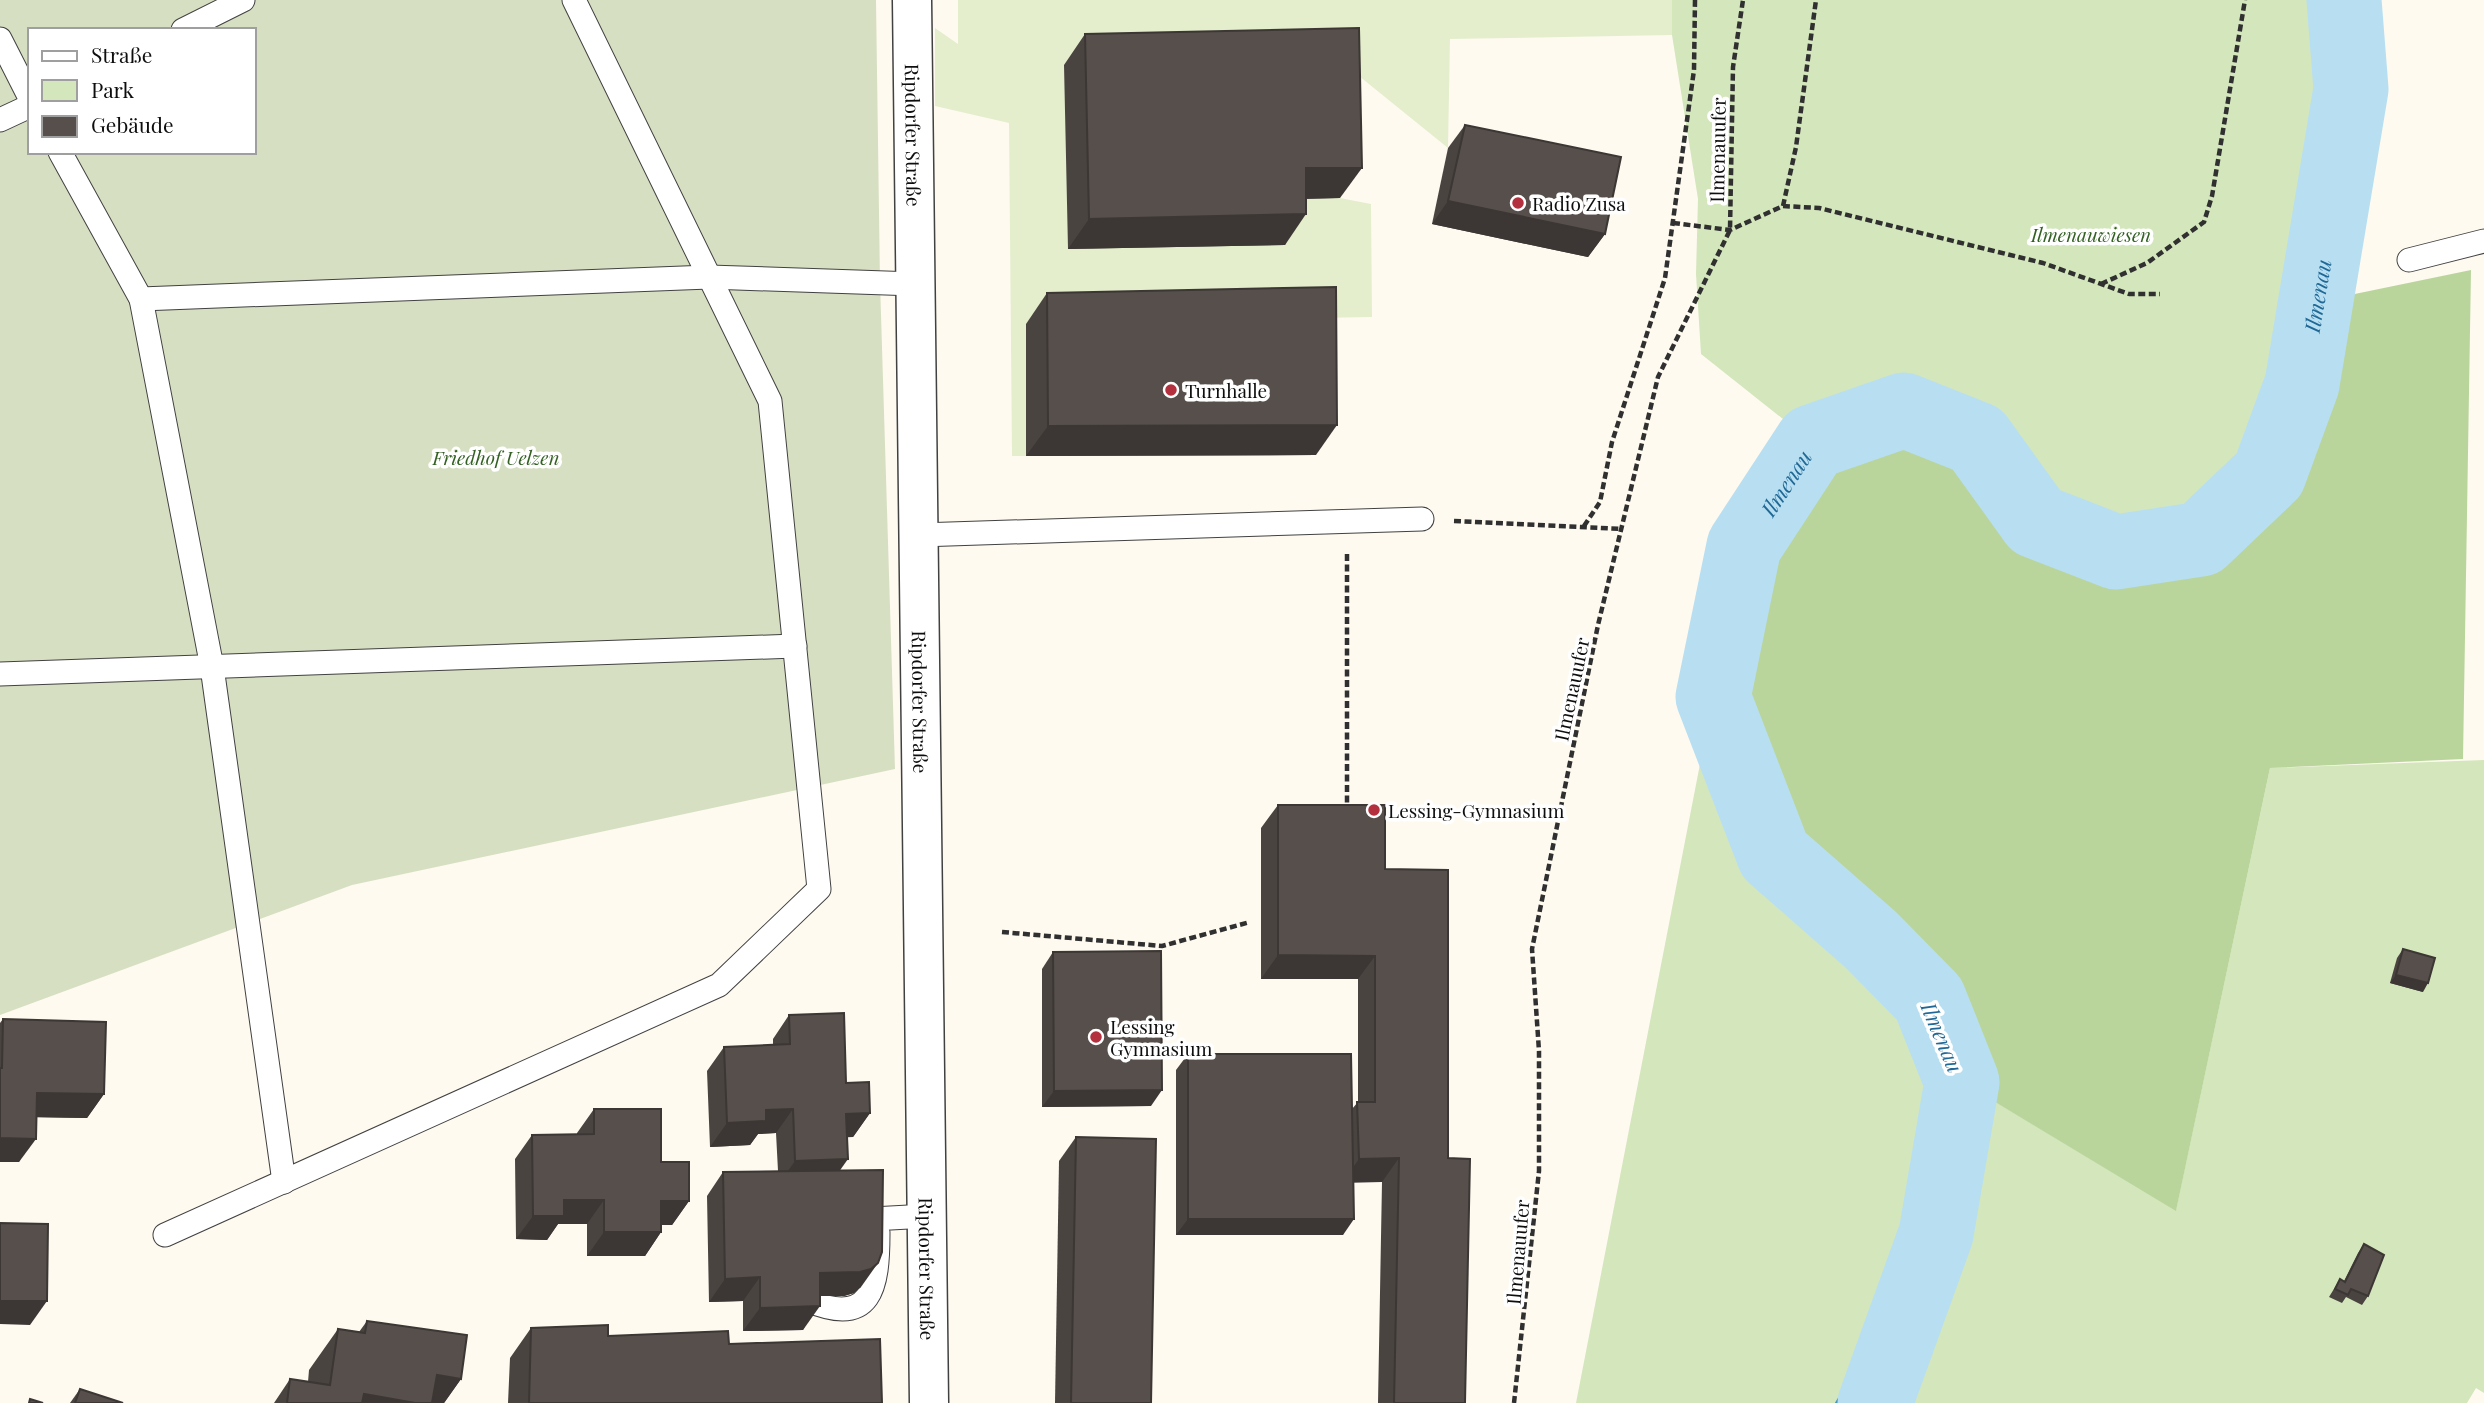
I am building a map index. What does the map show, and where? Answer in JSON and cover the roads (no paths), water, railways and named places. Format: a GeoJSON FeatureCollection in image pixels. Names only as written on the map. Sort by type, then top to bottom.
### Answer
{"type":"FeatureCollection","features":[{"type":"Feature","properties":{"kind":"street","name":"Ripdorfer Straße"},"geometry":{"type":"LineString","coordinates":[[912,0],[929,1403]]}},
{"type":"Feature","properties":{"kind":"lane"},"geometry":{"type":"LineString","coordinates":[[187,28],[243,0]]}},
{"type":"Feature","properties":{"kind":"lane"},"geometry":{"type":"LineString","coordinates":[[165,1236],[719,985],[819,889],[770,401],[574,0]]}},
{"type":"Feature","properties":{"kind":"lane"},"geometry":{"type":"LineString","coordinates":[[0,39],[28,94]]}},
{"type":"Feature","properties":{"kind":"lane"},"geometry":{"type":"LineString","coordinates":[[0,120],[28,107]]}},
{"type":"Feature","properties":{"kind":"lane"},"geometry":{"type":"LineString","coordinates":[[61,154],[141,299],[212,667],[284,1182]]}},
{"type":"Feature","properties":{"kind":"lane"},"geometry":{"type":"LineString","coordinates":[[2409,260],[2484,241]]}},
{"type":"Feature","properties":{"kind":"lane"},"geometry":{"type":"LineString","coordinates":[[141,299],[709,278],[915,284]]}},
{"type":"Feature","properties":{"kind":"lane"},"geometry":{"type":"LineString","coordinates":[[919,535],[1422,519]]}},
{"type":"Feature","properties":{"kind":"lane"},"geometry":{"type":"LineString","coordinates":[[0,674],[795,646]]}},
{"type":"Feature","properties":{"kind":"lane"},"geometry":{"type":"LineString","coordinates":[[840,1238],[855,1218],[927,1216]]}},
{"type":"Feature","properties":{"kind":"lane"},"geometry":{"type":"LineString","coordinates":[[807,1300],[836,1311],[851,1309],[872,1293],[878,1270],[878,1218]]}},
{"type":"Feature","properties":{"kind":"water"},"geometry":{"type":"Polygon","coordinates":[[[1936,1234],[1899,1403],[1836,1403],[1936,1234]]]}},
{"type":"Feature","properties":{"kind":"waterway","name":"Ilmenau"},"geometry":{"type":"LineString","coordinates":[[1875,1403],[1936,1234],[1962,1082],[1929,999],[1871,940],[1774,855],[1713,697],[1744,546],[1812,442],[1904,410],[1977,439],[2036,521],[2116,552],[2201,539],[2269,474],[2302,384],[2351,89],[2344,0]]}},
{"type":"Feature","properties":{"kind":"place","name":"Radio Zusa"},"geometry":{"type":"Point","coordinates":[1518,203]}},
{"type":"Feature","properties":{"kind":"place","name":"Turnhalle"},"geometry":{"type":"Point","coordinates":[1171,390]}},
{"type":"Feature","properties":{"kind":"place","name":"Lessing-Gymnasium"},"geometry":{"type":"Point","coordinates":[1374,810]}},
{"type":"Feature","properties":{"kind":"place","name":"Lessing Gymnasium"},"geometry":{"type":"Point","coordinates":[1096,1037]}},
{"type":"Feature","properties":{"kind":"park label","name":"Ilmenauwiesen"},"geometry":{"type":"Point","coordinates":[2091,234]}},
{"type":"Feature","properties":{"kind":"park label","name":"Friedhof Uelzen"},"geometry":{"type":"Point","coordinates":[496,457]}}]}
